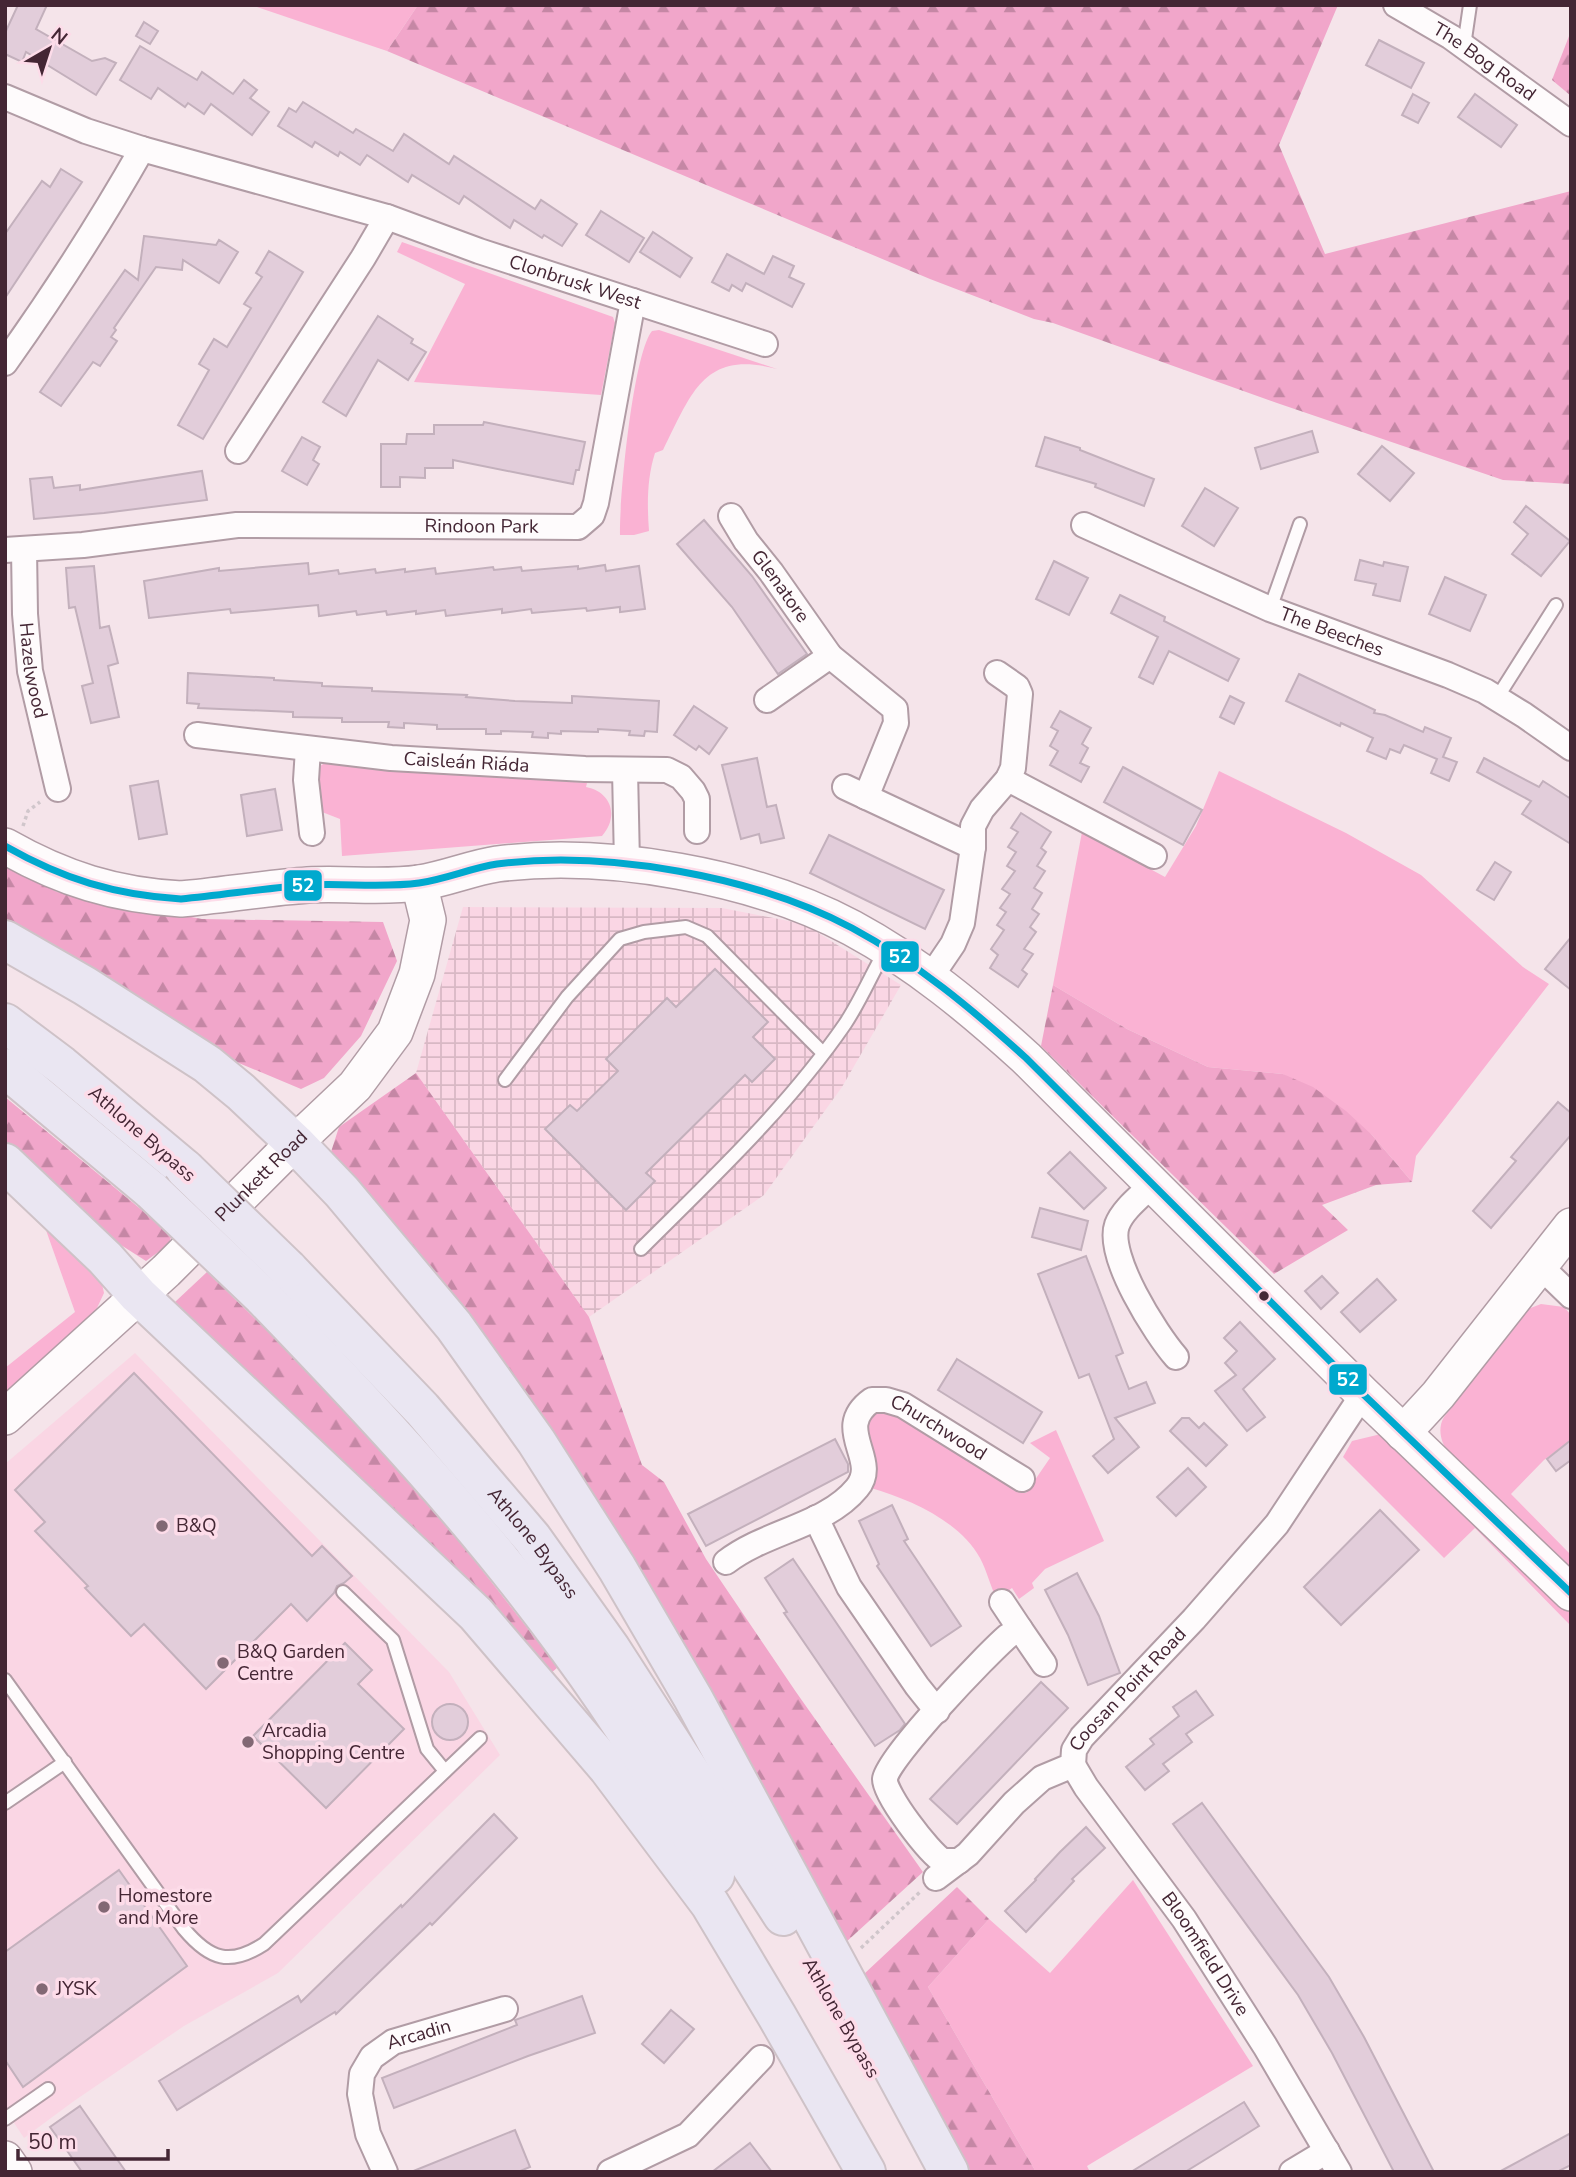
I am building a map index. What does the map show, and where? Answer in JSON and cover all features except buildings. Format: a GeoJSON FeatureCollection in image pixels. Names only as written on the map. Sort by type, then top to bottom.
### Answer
{"type":"FeatureCollection","features":[{"type":"Feature","properties":{"kind":"highway"},"geometry":{"type":"LineString","coordinates":[[5,940],[85,986],[207,1064],[242,1092],[342,1192],[454,1326],[536,1441],[617,1568],[693,1698],[949,2172]]}},
{"type":"Feature","properties":{"kind":"highway","name":"Athlone Bypass"},"geometry":{"type":"LineString","coordinates":[[5,1023],[61,1065],[185,1169],[288,1269],[422,1409],[533,1538],[611,1649],[763,1882],[928,2172]]}},
{"type":"Feature","properties":{"kind":"highway","name":"Athlone Bypass"},"geometry":{"type":"LineString","coordinates":[[5,1068],[152,1191],[262,1296],[378,1417],[483,1538],[568,1647],[640,1751],[763,1956],[884,2172]]}},
{"type":"Feature","properties":{"kind":"highway"},"geometry":{"type":"LineString","coordinates":[[5,1163],[105,1258],[138,1295],[476,1614],[608,1768],[710,1904],[866,2172]]}},
{"type":"Feature","properties":{"kind":"street","name":"The Bog Road"},"geometry":{"type":"LineString","coordinates":[[1395,5],[1464,46],[1571,124]]}},
{"type":"Feature","properties":{"kind":"street","name":"Clonbrusk West"},"geometry":{"type":"LineString","coordinates":[[5,97],[86,131],[387,217],[479,251],[765,344]]}},
{"type":"Feature","properties":{"kind":"street"},"geometry":{"type":"LineString","coordinates":[[5,363],[59,284],[142,149]]}},
{"type":"Feature","properties":{"kind":"street"},"geometry":{"type":"LineString","coordinates":[[238,451],[387,217]]}},
{"type":"Feature","properties":{"kind":"street","name":"Rindoon Park"},"geometry":{"type":"LineString","coordinates":[[149,536],[237,525],[570,528],[583,525],[592,515],[596,503],[633,301]]}},
{"type":"Feature","properties":{"kind":"street","name":"Glenatore"},"geometry":{"type":"LineString","coordinates":[[731,516],[746,541],[830,656],[842,668],[884,697],[895,709],[896,723],[855,792],[973,847]]}},
{"type":"Feature","properties":{"kind":"street","name":"The Beeches"},"geometry":{"type":"LineString","coordinates":[[1084,525],[1270,609],[1448,675],[1497,698],[1571,748]]}},
{"type":"Feature","properties":{"kind":"street","name":"Hazelwood"},"geometry":{"type":"LineString","coordinates":[[58,789],[30,671],[15,550],[149,536]]}},
{"type":"Feature","properties":{"kind":"street"},"geometry":{"type":"LineString","coordinates":[[767,700],[830,656]]}},
{"type":"Feature","properties":{"kind":"street"},"geometry":{"type":"LineString","coordinates":[[930,978],[960,930],[975,820],[990,797],[1007,779],[1015,761],[1020,694],[1013,684],[998,673]]}},
{"type":"Feature","properties":{"kind":"street","name":"Caisleán Riáda"},"geometry":{"type":"LineString","coordinates":[[197,735],[308,749],[487,765],[667,770],[681,778],[697,799],[697,831]]}},
{"type":"Feature","properties":{"kind":"street"},"geometry":{"type":"LineString","coordinates":[[308,749],[306,780],[312,833]]}},
{"type":"Feature","properties":{"kind":"street"},"geometry":{"type":"LineString","coordinates":[[625,770],[627,863]]}},
{"type":"Feature","properties":{"kind":"street"},"geometry":{"type":"LineString","coordinates":[[1007,779],[1154,856]]}},
{"type":"Feature","properties":{"kind":"street"},"geometry":{"type":"LineString","coordinates":[[8,848],[76,880],[140,895],[181,899],[307,886],[419,883],[496,864],[584,861],[627,863],[690,873],[761,892],[831,918],[886,948],[930,978],[970,1008],[1026,1058],[1363,1394],[1571,1593]]}},
{"type":"Feature","properties":{"kind":"street","name":"Plunkett Road"},"geometry":{"type":"LineString","coordinates":[[5,1417],[166,1271],[355,1086],[395,1031],[417,974],[428,920],[419,883]]}},
{"type":"Feature","properties":{"kind":"street"},"geometry":{"type":"LineString","coordinates":[[1153,1184],[1127,1209],[1116,1227],[1115,1235],[1120,1261],[1142,1307],[1154,1329],[1176,1357]]}},
{"type":"Feature","properties":{"kind":"street"},"geometry":{"type":"LineString","coordinates":[[1403,1433],[1438,1395],[1571,1226]]}},
{"type":"Feature","properties":{"kind":"street"},"geometry":{"type":"LineString","coordinates":[[1540,1266],[1571,1296]]}},
{"type":"Feature","properties":{"kind":"street","name":"Coosan Point Road"},"geometry":{"type":"LineString","coordinates":[[936,1878],[959,1861],[1014,1803],[1042,1778],[1073,1765],[1074,1750],[1082,1737],[1194,1619],[1277,1524],[1363,1394]]}},
{"type":"Feature","properties":{"kind":"street","name":"Churchwood"},"geometry":{"type":"LineString","coordinates":[[726,1562],[754,1543],[816,1518],[843,1503],[863,1480],[865,1471],[854,1426],[858,1415],[872,1400],[886,1400],[903,1405],[1022,1479]]}},
{"type":"Feature","properties":{"kind":"street"},"geometry":{"type":"LineString","coordinates":[[816,1518],[849,1587],[937,1711]]}},
{"type":"Feature","properties":{"kind":"street"},"geometry":{"type":"LineString","coordinates":[[1002,1602],[1044,1664]]}},
{"type":"Feature","properties":{"kind":"street"},"geometry":{"type":"LineString","coordinates":[[959,1861],[943,1861],[937,1858],[890,1796],[885,1784],[886,1772],[895,1758],[998,1645],[1020,1629]]}},
{"type":"Feature","properties":{"kind":"street","name":"Bloomfield Drive"},"geometry":{"type":"LineString","coordinates":[[1073,1765],[1086,1787],[1184,1919],[1265,2046],[1333,2161],[1292,2172]]}},
{"type":"Feature","properties":{"kind":"street","name":"Arcadin"},"geometry":{"type":"LineString","coordinates":[[385,2172],[368,2134],[360,2094],[362,2074],[372,2057],[393,2042],[505,2009]]}},
{"type":"Feature","properties":{"kind":"street"},"geometry":{"type":"LineString","coordinates":[[610,2172],[688,2135],[761,2058]]}},
{"type":"Feature","properties":{"kind":"street"},"geometry":{"type":"LineString","coordinates":[[5,2159],[14,2172]]}},
{"type":"Feature","properties":{"kind":"lane"},"geometry":{"type":"LineString","coordinates":[[1464,46],[1470,5]]}},
{"type":"Feature","properties":{"kind":"lane"},"geometry":{"type":"LineString","coordinates":[[1270,609],[1300,524]]}},
{"type":"Feature","properties":{"kind":"lane"},"geometry":{"type":"LineString","coordinates":[[1497,698],[1556,606]]}},
{"type":"Feature","properties":{"kind":"lane"},"geometry":{"type":"LineString","coordinates":[[505,1080],[567,997],[620,939],[644,932],[686,928],[707,936],[823,1053]]}},
{"type":"Feature","properties":{"kind":"lane"},"geometry":{"type":"LineString","coordinates":[[641,1249],[726,1164],[805,1077],[846,1022],[886,948]]}},
{"type":"Feature","properties":{"kind":"lane"},"geometry":{"type":"LineString","coordinates":[[343,1592],[393,1640],[427,1749],[445,1771]]}},
{"type":"Feature","properties":{"kind":"lane"},"geometry":{"type":"LineString","coordinates":[[5,1680],[191,1938],[215,1955],[234,1958],[248,1954],[264,1944],[480,1738]]}},
{"type":"Feature","properties":{"kind":"lane"},"geometry":{"type":"LineString","coordinates":[[5,1804],[65,1762]]}},
{"type":"Feature","properties":{"kind":"lane"},"geometry":{"type":"LineString","coordinates":[[5,2119],[48,2089]]}},
{"type":"Feature","properties":{"kind":"path"},"geometry":{"type":"LineString","coordinates":[[8,848],[23,828],[29,811],[58,789]]}},
{"type":"Feature","properties":{"kind":"path"},"geometry":{"type":"LineString","coordinates":[[861,1948],[936,1878]]}},
{"type":"Feature","properties":{"kind":"shaded area"},"geometry":{"type":"Polygon","coordinates":[[[251,5],[418,5],[387,51],[251,5]]]}},
{"type":"Feature","properties":{"kind":"shaded area"},"geometry":{"type":"Polygon","coordinates":[[[402,242],[613,317],[615,323],[601,395],[414,382],[465,284],[397,252],[402,242]]]}},
{"type":"Feature","properties":{"kind":"shaded area"},"geometry":{"type":"Polygon","coordinates":[[[659,330],[777,369],[752,364],[732,365],[716,371],[703,381],[682,411],[663,450],[655,453],[648,491],[649,531],[620,535],[633,396],[645,345],[652,331],[659,330]]]}},
{"type":"Feature","properties":{"kind":"shaded area"},"geometry":{"type":"Polygon","coordinates":[[[326,762],[587,783],[586,787],[602,794],[607,800],[611,813],[610,821],[602,836],[342,856],[340,819],[322,812],[316,769],[326,762]]]}},
{"type":"Feature","properties":{"kind":"shaded area"},"geometry":{"type":"Polygon","coordinates":[[[1219,771],[1346,833],[1421,875],[1523,967],[1549,984],[1416,1156],[1412,1182],[1372,1135],[1283,1074],[1208,1067],[1127,1029],[1053,985],[1082,832],[1165,877],[1196,826],[1219,771]]]}},
{"type":"Feature","properties":{"kind":"shaded area"},"geometry":{"type":"Polygon","coordinates":[[[463,907],[722,908],[804,924],[901,985],[842,1087],[764,1195],[589,1317],[416,1073],[463,907]]]}},
{"type":"Feature","properties":{"kind":"shaded area"},"geometry":{"type":"Polygon","coordinates":[[[41,1216],[100,1275],[104,1293],[97,1308],[78,1330],[5,1395],[5,1368],[75,1312],[41,1216]]]}},
{"type":"Feature","properties":{"kind":"shaded area"},"geometry":{"type":"Polygon","coordinates":[[[1541,1304],[1564,1307],[1571,1315],[1571,1440],[1544,1460],[1511,1494],[1571,1555],[1571,1572],[1449,1453],[1441,1436],[1444,1417],[1528,1309],[1541,1304]]]}},
{"type":"Feature","properties":{"kind":"shaded area","name":"Arcadia Shopping Centre"},"geometry":{"type":"Polygon","coordinates":[[[135,1353],[449,1672],[500,1755],[278,1973],[184,2026],[24,2138],[5,2109],[5,1464],[135,1353]]]}},
{"type":"Feature","properties":{"kind":"shaded area"},"geometry":{"type":"Polygon","coordinates":[[[881,1411],[902,1414],[1026,1493],[1050,1458],[1030,1443],[1056,1430],[1104,1541],[1045,1569],[1032,1583],[1034,1588],[1019,1599],[1012,1588],[997,1599],[980,1558],[960,1533],[947,1522],[917,1505],[871,1488],[873,1453],[868,1425],[870,1418],[881,1411]]]}},
{"type":"Feature","properties":{"kind":"shaded area"},"geometry":{"type":"Polygon","coordinates":[[[1381,1434],[1432,1478],[1571,1613],[1571,1626],[1475,1528],[1444,1558],[1343,1457],[1352,1441],[1381,1434]]]}},
{"type":"Feature","properties":{"kind":"shaded area"},"geometry":{"type":"Polygon","coordinates":[[[1133,1880],[1253,2066],[1087,2166],[1090,2172],[1036,2172],[928,1987],[989,1919],[1050,1973],[1133,1880]]]}},
{"type":"Feature","properties":{"kind":"green space"},"geometry":{"type":"Polygon","coordinates":[[[418,5],[1338,5],[1279,145],[1325,254],[1571,191],[1571,484],[1503,480],[1053,323],[1034,319],[930,279],[387,51],[418,5]]]}},
{"type":"Feature","properties":{"kind":"green space"},"geometry":{"type":"Polygon","coordinates":[[[1571,31],[1571,96],[1552,80],[1571,31]]]}},
{"type":"Feature","properties":{"kind":"green space"},"geometry":{"type":"Polygon","coordinates":[[[5,865],[57,892],[202,919],[383,922],[397,961],[361,1036],[324,1078],[301,1089],[210,1051],[5,923],[5,865]]]}},
{"type":"Feature","properties":{"kind":"green space"},"geometry":{"type":"Polygon","coordinates":[[[1053,985],[1127,1029],[1208,1067],[1283,1074],[1313,1087],[1346,1111],[1372,1135],[1412,1182],[1376,1185],[1322,1205],[1348,1230],[1274,1274],[1041,1046],[1053,985]]]}},
{"type":"Feature","properties":{"kind":"green space"},"geometry":{"type":"Polygon","coordinates":[[[416,1073],[589,1317],[642,1465],[664,1482],[706,1559],[923,1872],[845,1943],[620,1535],[461,1312],[331,1152],[339,1127],[416,1073]]]}},
{"type":"Feature","properties":{"kind":"green space"},"geometry":{"type":"Polygon","coordinates":[[[5,1097],[172,1235],[168,1245],[146,1261],[113,1240],[5,1142],[5,1097]]]}},
{"type":"Feature","properties":{"kind":"green space"},"geometry":{"type":"Polygon","coordinates":[[[207,1272],[329,1390],[428,1501],[558,1667],[550,1674],[420,1541],[175,1302],[207,1272]]]}},
{"type":"Feature","properties":{"kind":"green space"},"geometry":{"type":"Polygon","coordinates":[[[957,1887],[989,1919],[928,1987],[1036,2172],[971,2172],[864,1974],[957,1887]]]}},
{"type":"Feature","properties":{"kind":"transit line","name":"52"},"geometry":{"type":"LineString","coordinates":[[5,846],[48,868],[90,883],[134,894],[181,899],[308,885],[419,883],[497,864],[540,861],[632,864],[726,881],[771,894],[852,928],[899,956],[943,988],[1026,1058],[1363,1394],[1571,1593]]}},
{"type":"Feature","properties":{"kind":"place","name":"B&Q"},"geometry":{"type":"Point","coordinates":[162,1526]}},
{"type":"Feature","properties":{"kind":"place","name":"B&Q Garden Centre"},"geometry":{"type":"Point","coordinates":[223,1663]}},
{"type":"Feature","properties":{"kind":"place","name":"Arcadia Shopping Centre"},"geometry":{"type":"Point","coordinates":[248,1742]}},
{"type":"Feature","properties":{"kind":"place","name":"Homestore and More"},"geometry":{"type":"Point","coordinates":[104,1907]}},
{"type":"Feature","properties":{"kind":"place","name":"JYSK"},"geometry":{"type":"Point","coordinates":[42,1989]}}]}
